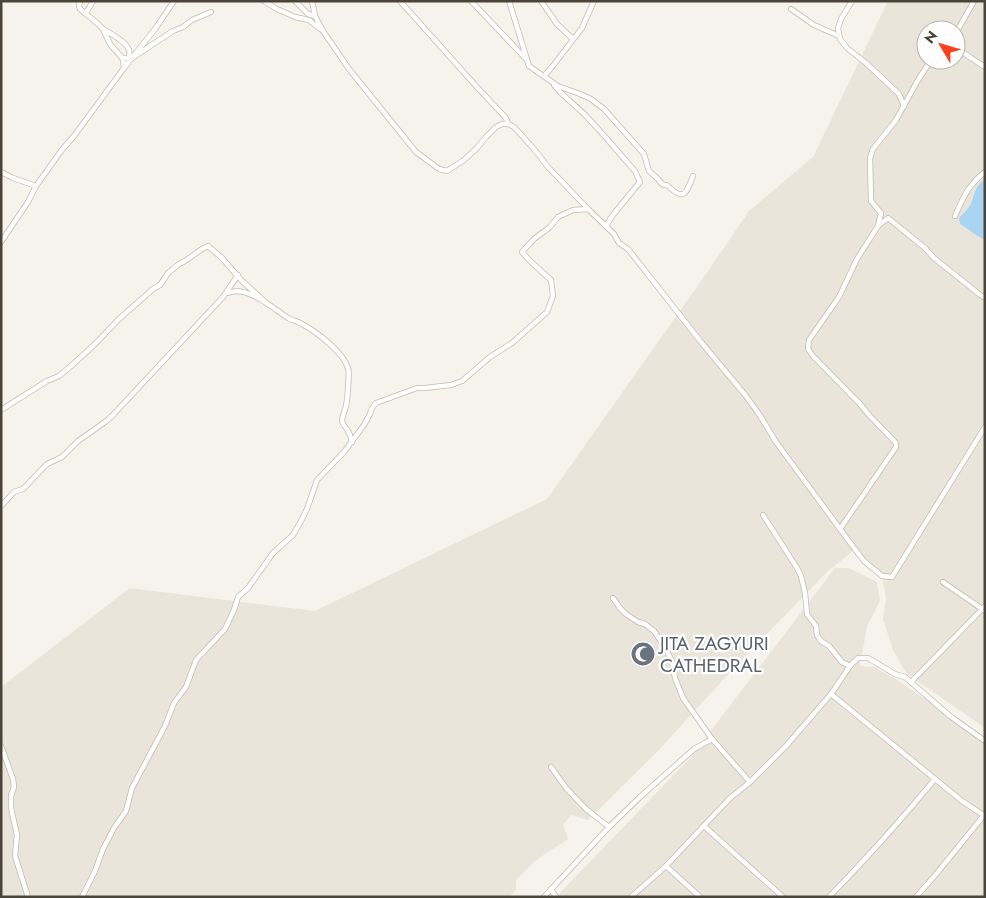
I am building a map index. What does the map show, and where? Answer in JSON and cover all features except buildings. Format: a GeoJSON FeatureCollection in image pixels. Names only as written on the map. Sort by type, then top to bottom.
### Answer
{"type":"FeatureCollection","features":[{"type":"Feature","properties":{"kind":"street"},"geometry":{"type":"LineString","coordinates":[[80,1],[80,9],[103,29],[119,38],[129,50],[130,59]]}},
{"type":"Feature","properties":{"kind":"street"},"geometry":{"type":"LineString","coordinates":[[86,13],[93,1]]}},
{"type":"Feature","properties":{"kind":"street"},"geometry":{"type":"LineString","coordinates":[[1,242],[61,150],[74,136],[174,1]]}},
{"type":"Feature","properties":{"kind":"street"},"geometry":{"type":"LineString","coordinates":[[295,1],[308,14],[315,16]]}},
{"type":"Feature","properties":{"kind":"street"},"geometry":{"type":"LineString","coordinates":[[312,1],[315,16],[349,69],[416,152],[439,169],[447,171],[464,160],[496,127],[502,124],[514,127],[548,167],[614,234],[619,242],[628,249],[746,396],[776,442],[864,561],[882,576],[892,577],[985,427]]}},
{"type":"Feature","properties":{"kind":"street"},"geometry":{"type":"LineString","coordinates":[[400,1],[506,118],[508,124]]}},
{"type":"Feature","properties":{"kind":"street"},"geometry":{"type":"LineString","coordinates":[[471,1],[528,61]]}},
{"type":"Feature","properties":{"kind":"street"},"geometry":{"type":"LineString","coordinates":[[509,1],[529,66],[558,86],[591,99],[604,109],[644,154],[650,171],[664,185],[667,185],[678,194],[685,193],[693,176]]}},
{"type":"Feature","properties":{"kind":"street"},"geometry":{"type":"LineString","coordinates":[[541,1],[558,24],[573,39]]}},
{"type":"Feature","properties":{"kind":"street"},"geometry":{"type":"LineString","coordinates":[[544,76],[582,28],[594,1]]}},
{"type":"Feature","properties":{"kind":"street"},"geometry":{"type":"LineString","coordinates":[[852,1],[838,28],[840,39],[847,48],[899,94],[904,106]]}},
{"type":"Feature","properties":{"kind":"street"},"geometry":{"type":"LineString","coordinates":[[963,20],[974,1]]}},
{"type":"Feature","properties":{"kind":"street"},"geometry":{"type":"LineString","coordinates":[[265,2],[277,10],[309,20],[324,31]]}},
{"type":"Feature","properties":{"kind":"street"},"geometry":{"type":"LineString","coordinates":[[791,8],[814,25],[839,36]]}},
{"type":"Feature","properties":{"kind":"street"},"geometry":{"type":"LineString","coordinates":[[122,58],[130,59],[173,31],[183,28],[192,20],[211,12]]}},
{"type":"Feature","properties":{"kind":"street"},"geometry":{"type":"LineString","coordinates":[[103,29],[110,44],[124,61],[124,68]]}},
{"type":"Feature","properties":{"kind":"street"},"geometry":{"type":"LineString","coordinates":[[129,50],[138,51]]}},
{"type":"Feature","properties":{"kind":"street"},"geometry":{"type":"LineString","coordinates":[[966,55],[985,67]]}},
{"type":"Feature","properties":{"kind":"street"},"geometry":{"type":"LineString","coordinates":[[924,70],[896,120],[873,149],[870,158],[871,200],[881,213],[985,298]]}},
{"type":"Feature","properties":{"kind":"street"},"geometry":{"type":"LineString","coordinates":[[551,81],[588,118],[635,171],[640,182],[606,226]]}},
{"type":"Feature","properties":{"kind":"street"},"geometry":{"type":"LineString","coordinates":[[1,172],[36,186]]}},
{"type":"Feature","properties":{"kind":"street"},"geometry":{"type":"LineString","coordinates":[[955,216],[965,193],[985,172]]}},
{"type":"Feature","properties":{"kind":"street"},"geometry":{"type":"LineString","coordinates":[[82,897],[103,849],[126,811],[132,788],[165,726],[174,703],[186,687],[196,660],[225,629],[238,597],[248,588],[273,553],[293,535],[307,509],[317,480],[352,442],[376,403],[417,388],[451,385],[462,381],[490,357],[512,343],[542,318],[547,312],[553,296],[551,280],[522,252],[534,239],[550,227],[558,217],[573,210],[588,209]]}},
{"type":"Feature","properties":{"kind":"street"},"geometry":{"type":"LineString","coordinates":[[878,226],[881,213]]}},
{"type":"Feature","properties":{"kind":"street"},"geometry":{"type":"LineString","coordinates":[[840,529],[896,447],[896,444],[813,356],[808,350],[809,340],[839,297],[857,259],[878,226],[888,218]]}},
{"type":"Feature","properties":{"kind":"street"},"geometry":{"type":"LineString","coordinates":[[1,410],[64,372],[119,319],[160,285],[172,269],[208,246],[263,300],[291,319],[301,322],[333,347],[346,363],[349,370],[346,405],[342,420],[352,442]]}},
{"type":"Feature","properties":{"kind":"street"},"geometry":{"type":"LineString","coordinates":[[1,506],[14,492],[28,485],[47,464],[62,456],[78,441],[112,416],[226,293],[238,275]]}},
{"type":"Feature","properties":{"kind":"street"},"geometry":{"type":"LineString","coordinates":[[226,293],[241,291],[263,300]]}},
{"type":"Feature","properties":{"kind":"street"},"geometry":{"type":"LineString","coordinates":[[763,515],[801,576],[807,614],[816,626],[820,641],[829,646],[842,662],[850,666]]}},
{"type":"Feature","properties":{"kind":"street"},"geometry":{"type":"LineString","coordinates":[[911,682],[983,608],[943,582]]}},
{"type":"Feature","properties":{"kind":"street"},"geometry":{"type":"LineString","coordinates":[[613,598],[626,614],[650,627],[665,647],[672,661],[680,692],[712,739],[750,782]]}},
{"type":"Feature","properties":{"kind":"street"},"geometry":{"type":"LineString","coordinates":[[631,897],[666,866],[729,799],[750,782],[786,746],[831,694],[850,666],[858,658],[868,658],[895,674],[905,677],[950,716],[985,741]]}},
{"type":"Feature","properties":{"kind":"street"},"geometry":{"type":"LineString","coordinates":[[831,694],[962,801],[984,815],[916,897]]}},
{"type":"Feature","properties":{"kind":"street"},"geometry":{"type":"LineString","coordinates":[[544,897],[609,827],[640,797],[694,749],[712,739]]}},
{"type":"Feature","properties":{"kind":"street"},"geometry":{"type":"LineString","coordinates":[[1,746],[13,779],[11,808],[17,835],[15,856],[28,897]]}},
{"type":"Feature","properties":{"kind":"street"},"geometry":{"type":"LineString","coordinates":[[551,767],[566,788],[586,809],[609,827]]}},
{"type":"Feature","properties":{"kind":"street"},"geometry":{"type":"LineString","coordinates":[[829,897],[892,830],[935,779]]}},
{"type":"Feature","properties":{"kind":"street"},"geometry":{"type":"LineString","coordinates":[[704,826],[783,897]]}},
{"type":"Feature","properties":{"kind":"street"},"geometry":{"type":"LineString","coordinates":[[666,866],[700,897]]}},
{"type":"Feature","properties":{"kind":"street"},"geometry":{"type":"LineString","coordinates":[[551,889],[556,897]]}},
{"type":"Feature","properties":{"kind":"shaded area"},"geometry":{"type":"Polygon","coordinates":[[[888,1],[985,1],[985,728],[906,673],[893,650],[883,619],[886,599],[882,574],[854,550],[827,572],[732,670],[656,753],[588,820],[571,815],[563,825],[568,839],[536,860],[516,880],[516,890],[509,897],[1,897],[1,687],[130,588],[315,611],[547,499],[749,211],[813,157],[888,1]]]}},
{"type":"Feature","properties":{"kind":"shaded area"},"geometry":{"type":"Polygon","coordinates":[[[835,568],[849,568],[877,582],[880,601],[867,626],[860,666],[875,667],[894,678],[985,739],[985,897],[556,897],[690,758],[835,568]]]}},
{"type":"Feature","properties":{"kind":"water"},"geometry":{"type":"Polygon","coordinates":[[[985,179],[985,240],[960,224],[959,218],[970,205],[978,187],[985,179]]]}},
{"type":"Feature","properties":{"kind":"place","name":"JITA ZAGYURI CATHEDRAL"},"geometry":{"type":"Point","coordinates":[643,654]}}]}
